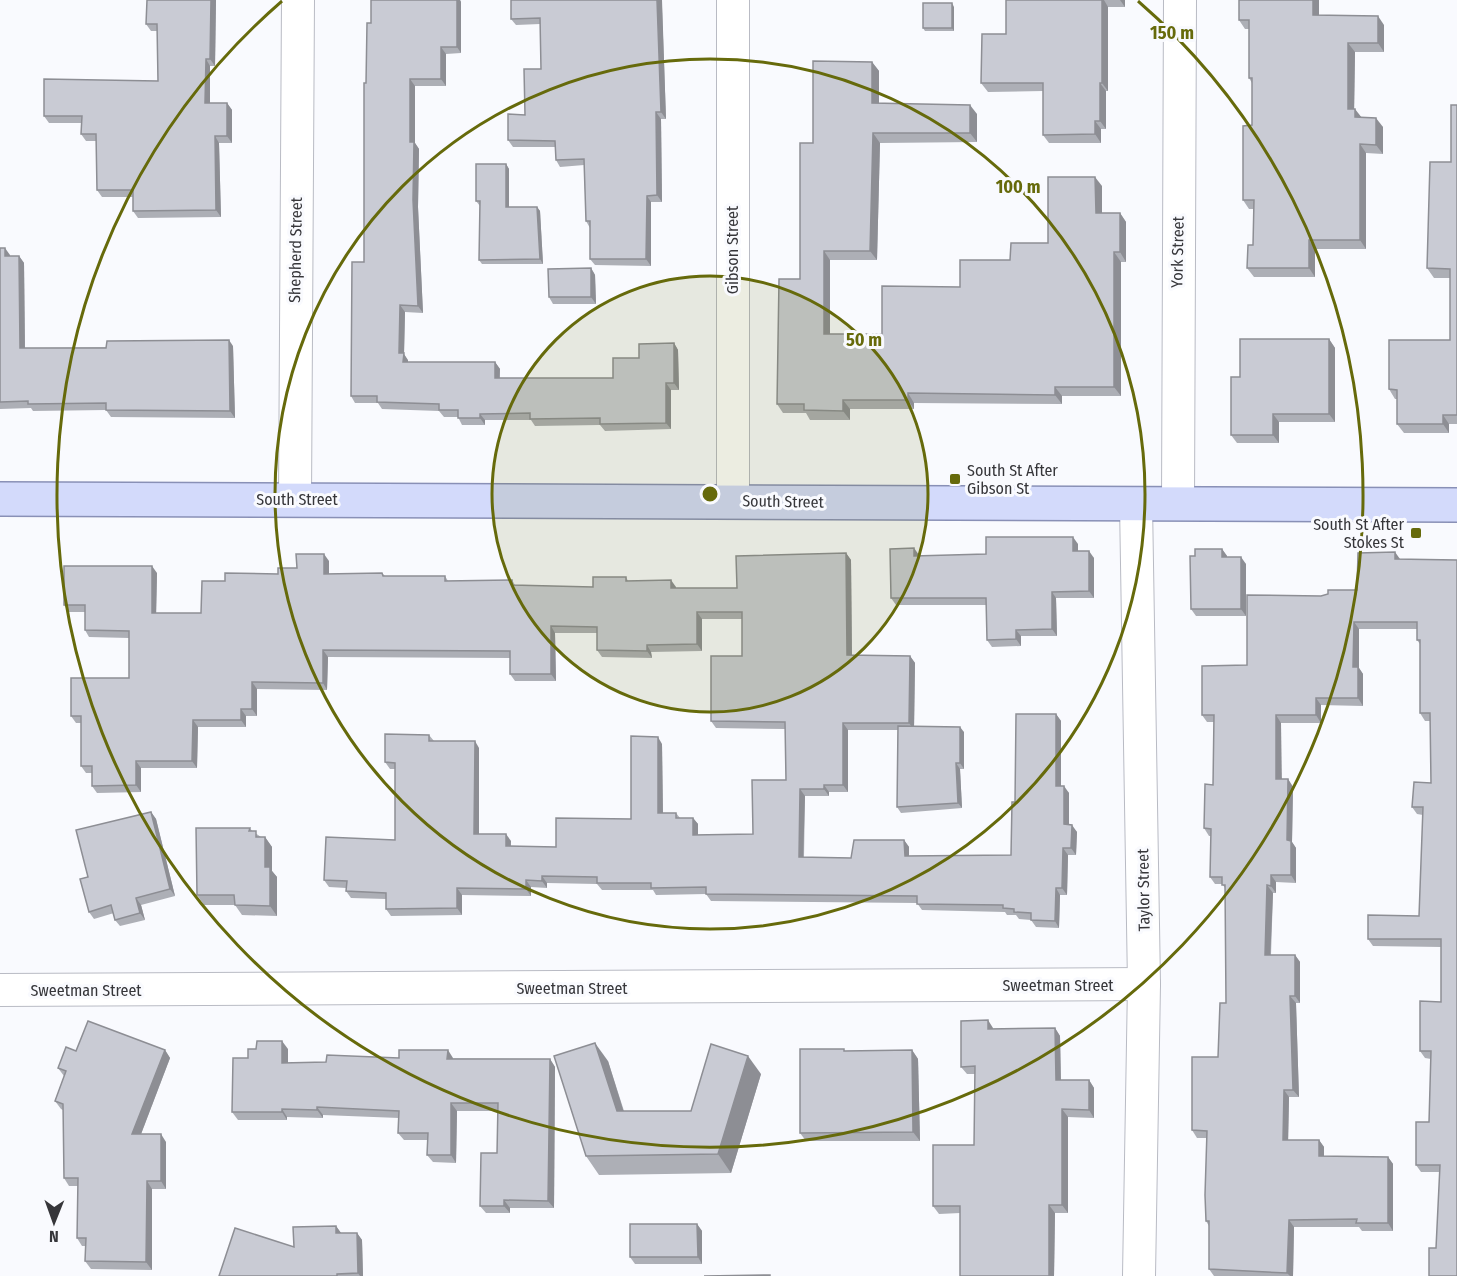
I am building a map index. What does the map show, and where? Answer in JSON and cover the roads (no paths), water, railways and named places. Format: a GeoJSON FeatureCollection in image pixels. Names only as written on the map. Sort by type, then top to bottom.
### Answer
{"type":"FeatureCollection","features":[{"type":"Feature","properties":{"kind":"main road","name":"South Street"},"geometry":{"type":"LineString","coordinates":[[0,499],[1457,505]]}},
{"type":"Feature","properties":{"kind":"street","name":"Shepherd Street"},"geometry":{"type":"LineString","coordinates":[[295,500],[298,0]]}},
{"type":"Feature","properties":{"kind":"street","name":"Gibson Street"},"geometry":{"type":"LineString","coordinates":[[732,501],[733,0]]}},
{"type":"Feature","properties":{"kind":"street","name":"York Street"},"geometry":{"type":"LineString","coordinates":[[1178,504],[1180,0]]}},
{"type":"Feature","properties":{"kind":"street","name":"Taylor Street"},"geometry":{"type":"LineString","coordinates":[[1136,504],[1144,984],[1139,1276]]}},
{"type":"Feature","properties":{"kind":"street","name":"Sweetman Street"},"geometry":{"type":"LineString","coordinates":[[0,990],[1144,984]]}},
{"type":"Feature","properties":{"kind":"place","name":"South St After Gibson St"},"geometry":{"type":"Point","coordinates":[955,479]}},
{"type":"Feature","properties":{"kind":"place","name":"South St After Stokes St"},"geometry":{"type":"Point","coordinates":[1416,533]}}]}
